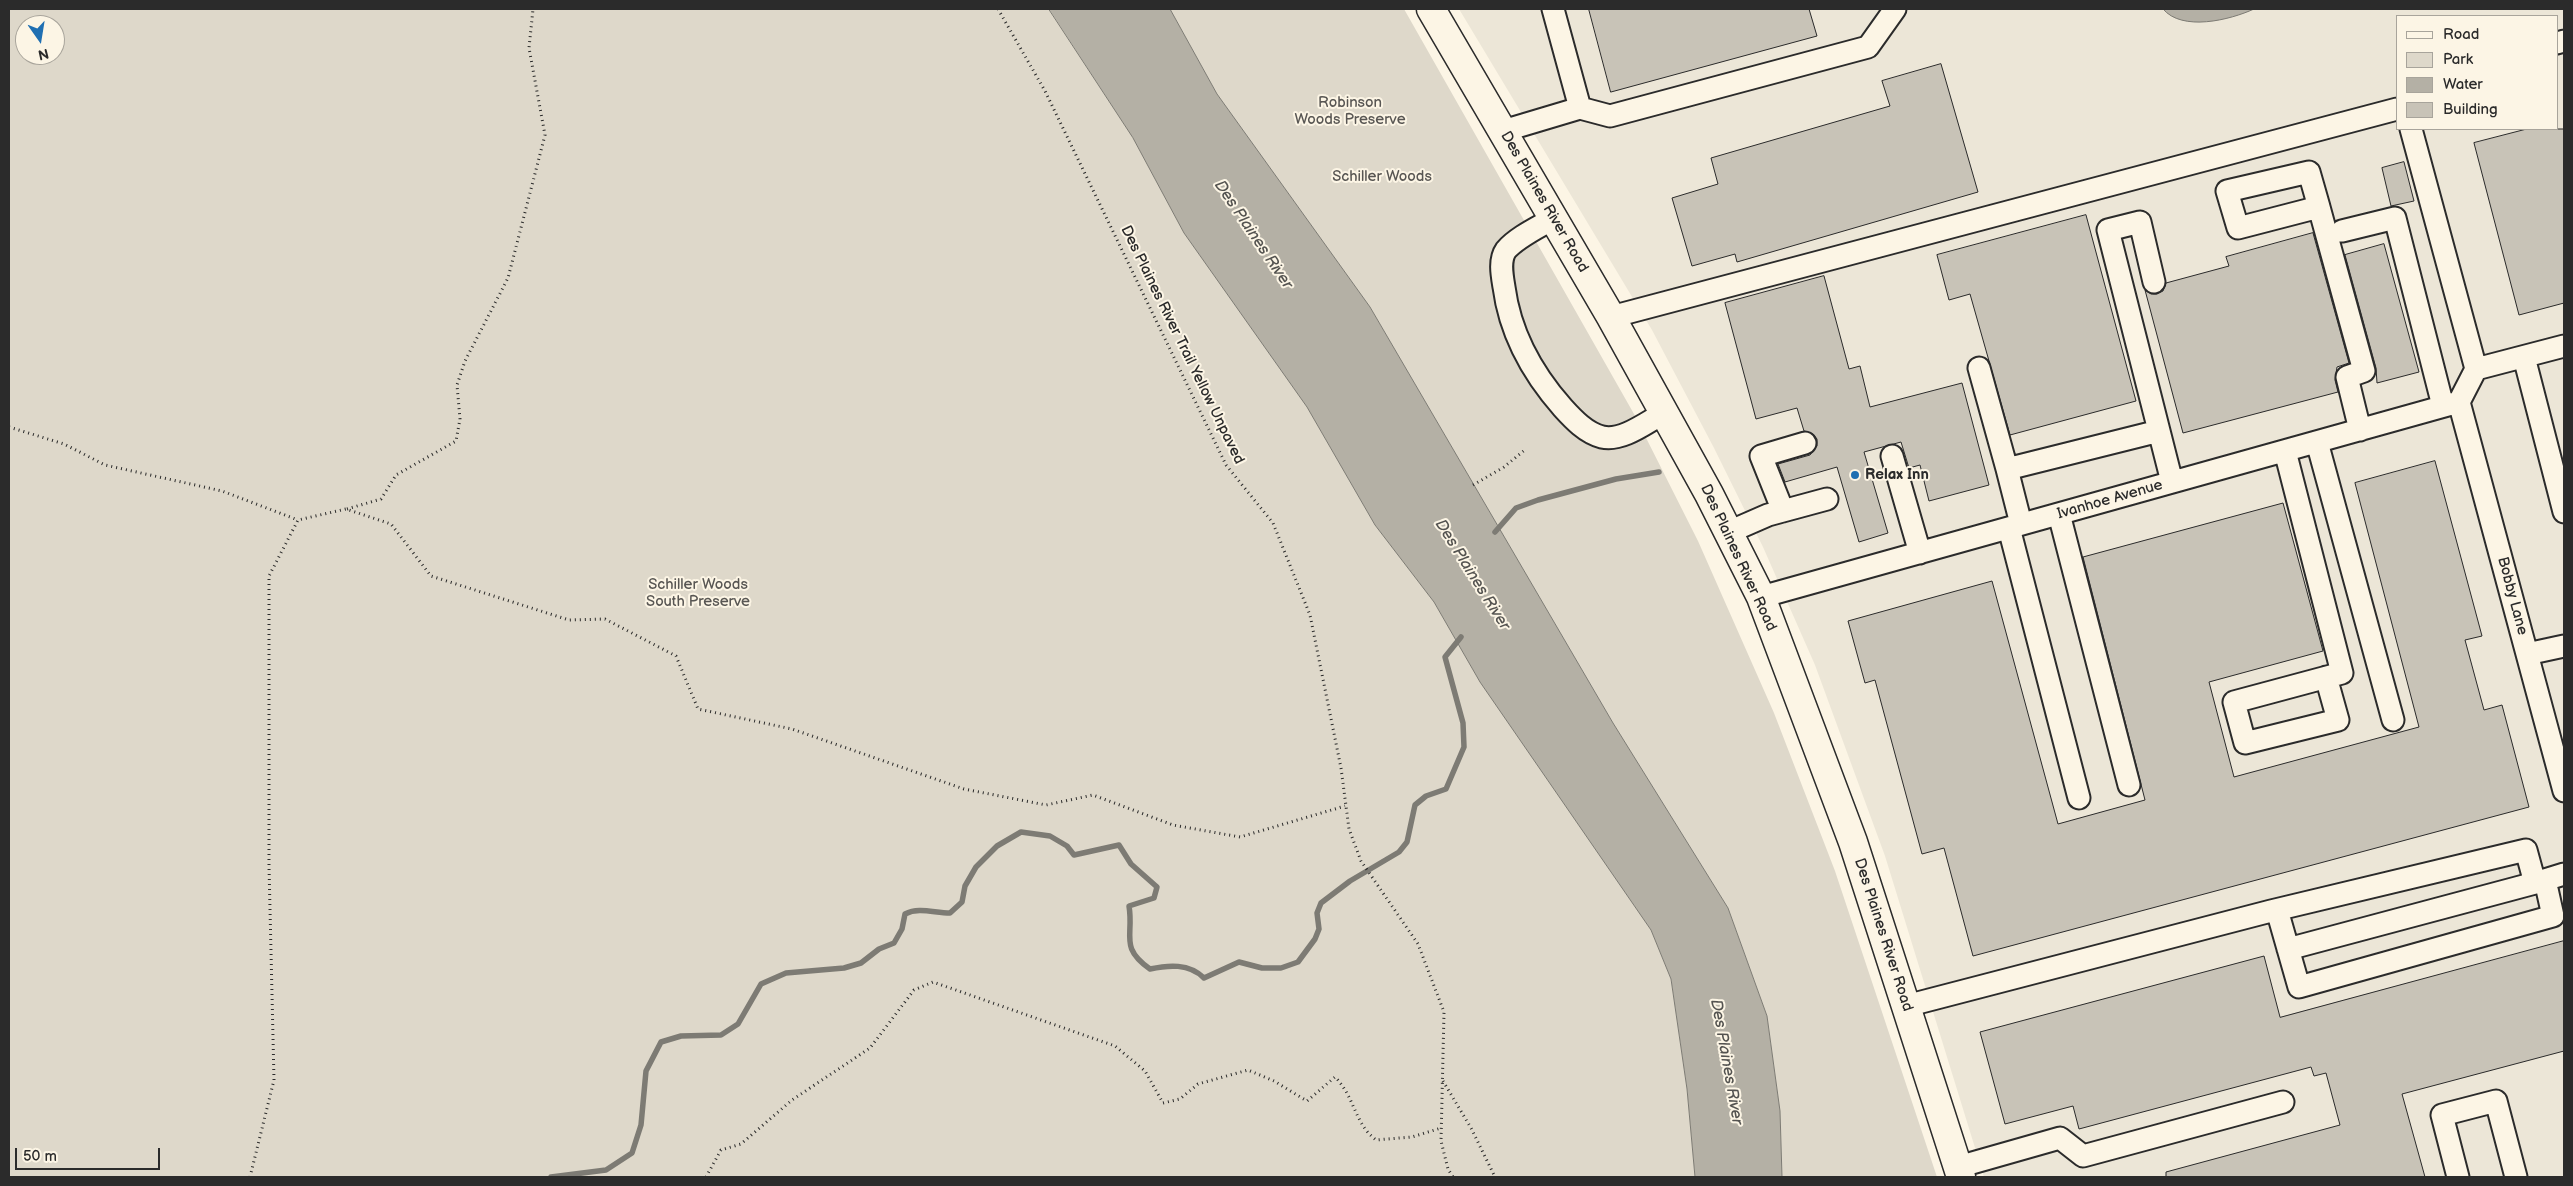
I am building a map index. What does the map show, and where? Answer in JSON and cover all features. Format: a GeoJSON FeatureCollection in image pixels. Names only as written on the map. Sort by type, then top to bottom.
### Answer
{"type":"FeatureCollection","features":[{"type":"Feature","properties":{"kind":"main road","name":"Des Plaines River Road"},"geometry":{"type":"LineString","coordinates":[[1431,9],[1611,317],[1729,532],[1760,598],[1853,842],[1959,1172]]}},
{"type":"Feature","properties":{"kind":"street"},"geometry":{"type":"LineString","coordinates":[[1553,9],[1580,108]]}},
{"type":"Feature","properties":{"kind":"street"},"geometry":{"type":"LineString","coordinates":[[1503,131],[1580,108],[1610,116],[1868,47],[1895,9]]}},
{"type":"Feature","properties":{"kind":"street"},"geometry":{"type":"LineString","coordinates":[[1611,317],[2396,110]]}},
{"type":"Feature","properties":{"kind":"street"},"geometry":{"type":"LineString","coordinates":[[2411,130],[2476,369]]}},
{"type":"Feature","properties":{"kind":"street"},"geometry":{"type":"LineString","coordinates":[[2319,207],[2364,371],[2346,377],[2360,430]]}},
{"type":"Feature","properties":{"kind":"street"},"geometry":{"type":"LineString","coordinates":[[1554,218],[1506,250],[1502,261],[1502,273],[1508,307],[1524,354],[1553,396],[1590,433],[1603,438],[1616,437],[1664,413]]}},
{"type":"Feature","properties":{"kind":"street","name":"Bobby Lane"},"geometry":{"type":"LineString","coordinates":[[2342,231],[2396,218],[2527,654],[2564,791]]}},
{"type":"Feature","properties":{"kind":"street"},"geometry":{"type":"LineString","coordinates":[[2154,282],[2140,222],[2108,230],[2172,482]]}},
{"type":"Feature","properties":{"kind":"street"},"geometry":{"type":"LineString","coordinates":[[2451,404],[2476,369],[2564,346]]}},
{"type":"Feature","properties":{"kind":"street"},"geometry":{"type":"LineString","coordinates":[[2524,357],[2564,512]]}},
{"type":"Feature","properties":{"kind":"street"},"geometry":{"type":"LineString","coordinates":[[1979,368],[2007,470],[2015,526],[2079,798]]}},
{"type":"Feature","properties":{"kind":"street","name":"Ivanhoe Avenue"},"geometry":{"type":"LineString","coordinates":[[1760,598],[2451,404]]}},
{"type":"Feature","properties":{"kind":"street"},"geometry":{"type":"LineString","coordinates":[[2007,470],[2159,431]]}},
{"type":"Feature","properties":{"kind":"street"},"geometry":{"type":"LineString","coordinates":[[2316,442],[2393,720]]}},
{"type":"Feature","properties":{"kind":"street"},"geometry":{"type":"LineString","coordinates":[[1783,511],[1761,456],[1805,443]]}},
{"type":"Feature","properties":{"kind":"street"},"geometry":{"type":"LineString","coordinates":[[2285,451],[2342,673],[2234,702],[2245,743],[2338,720],[2326,678]]}},
{"type":"Feature","properties":{"kind":"street"},"geometry":{"type":"LineString","coordinates":[[1892,456],[1920,553]]}},
{"type":"Feature","properties":{"kind":"street"},"geometry":{"type":"LineString","coordinates":[[1729,532],[1783,511],[1827,500]]}},
{"type":"Feature","properties":{"kind":"street"},"geometry":{"type":"LineString","coordinates":[[2059,514],[2129,785]]}},
{"type":"Feature","properties":{"kind":"street"},"geometry":{"type":"LineString","coordinates":[[2527,654],[2564,646]]}},
{"type":"Feature","properties":{"kind":"street"},"geometry":{"type":"LineString","coordinates":[[1906,1006],[2277,910],[2526,850],[2548,879],[2553,916],[2299,987],[2277,910]]}},
{"type":"Feature","properties":{"kind":"street"},"geometry":{"type":"LineString","coordinates":[[2288,949],[2548,879]]}},
{"type":"Feature","properties":{"kind":"street"},"geometry":{"type":"LineString","coordinates":[[2458,1177],[2442,1115],[2496,1101],[2516,1177]]}},
{"type":"Feature","properties":{"kind":"street"},"geometry":{"type":"LineString","coordinates":[[1959,1172],[2060,1138],[2083,1156],[2283,1102]]}},
{"type":"Feature","properties":{"kind":"path"},"geometry":{"type":"LineString","coordinates":[[9,427],[64,444],[105,465],[222,491],[298,520],[381,499],[396,475],[456,441],[460,420],[458,385],[465,361],[508,278],[545,135],[529,48],[533,9]]}},
{"type":"Feature","properties":{"kind":"path","name":"Des Plaines River Trail Yellow Unpaved"},"geometry":{"type":"LineString","coordinates":[[998,9],[1046,91],[1226,465],[1273,523],[1310,615],[1342,768],[1349,829],[1362,861],[1418,944],[1444,1012],[1441,1141],[1448,1168],[1453,1177]]}},
{"type":"Feature","properties":{"kind":"path"},"geometry":{"type":"LineString","coordinates":[[1473,485],[1504,467],[1526,449]]}},
{"type":"Feature","properties":{"kind":"path"},"geometry":{"type":"LineString","coordinates":[[346,509],[392,524],[431,576],[570,620],[605,619],[676,656],[698,709],[792,729],[964,789],[1046,804],[1093,795],[1173,825],[1240,837],[1346,806]]}},
{"type":"Feature","properties":{"kind":"path"},"geometry":{"type":"LineString","coordinates":[[250,1177],[274,1080],[269,866],[269,576],[298,520]]}},
{"type":"Feature","properties":{"kind":"path"},"geometry":{"type":"LineString","coordinates":[[706,1177],[721,1150],[741,1144],[792,1100],[870,1048],[914,990],[933,982],[1115,1046],[1145,1070],[1164,1103],[1180,1099],[1198,1084],[1248,1070],[1274,1080],[1307,1101],[1335,1077],[1345,1088],[1364,1131],[1376,1140],[1412,1138],[1441,1128]]}},
{"type":"Feature","properties":{"kind":"path"},"geometry":{"type":"LineString","coordinates":[[1443,1080],[1471,1128],[1495,1177]]}},
{"type":"Feature","properties":{"kind":"shaded area"},"geometry":{"type":"Polygon","coordinates":[[[1459,9],[2564,9],[2564,1177],[1984,1177],[1885,856],[1815,665],[1763,547],[1652,330],[1459,9]]]}},
{"type":"Feature","properties":{"kind":"green space","name":"Schiller Woods South Preserve"},"geometry":{"type":"Polygon","coordinates":[[[9,9],[1049,9],[1133,138],[1184,233],[1307,407],[1375,525],[1434,602],[1480,682],[1651,930],[1671,979],[1687,1089],[1695,1177],[9,1177],[9,9]]]}},
{"type":"Feature","properties":{"kind":"green space","name":"Schiller Woods"},"geometry":{"type":"Polygon","coordinates":[[[1170,9],[1404,9],[1634,414],[1698,541],[1774,713],[1835,871],[1937,1177],[1782,1177],[1780,1111],[1767,1016],[1728,908],[1613,723],[1370,307],[1217,94],[1170,9]]]}},
{"type":"Feature","properties":{"kind":"water","name":"Des Plaines River"},"geometry":{"type":"Polygon","coordinates":[[[1049,9],[1170,9],[1217,94],[1370,307],[1613,723],[1728,908],[1767,1016],[1780,1111],[1782,1177],[1695,1177],[1687,1089],[1671,979],[1651,930],[1480,682],[1434,602],[1375,525],[1307,407],[1184,233],[1133,138],[1049,9]]]}},
{"type":"Feature","properties":{"kind":"water"},"geometry":{"type":"Polygon","coordinates":[[[2163,9],[2254,9],[2220,20],[2194,22],[2171,16],[2163,9]]]}},
{"type":"Feature","properties":{"kind":"building"},"geometry":{"type":"Polygon","coordinates":[[[1589,9],[1809,9],[1817,36],[1611,92],[1589,9]]]}},
{"type":"Feature","properties":{"kind":"building"},"geometry":{"type":"Polygon","coordinates":[[[1941,64],[1978,192],[1737,262],[1735,254],[1692,266],[1672,198],[1718,184],[1711,158],[1890,106],[1882,81],[1941,64]]]}},
{"type":"Feature","properties":{"kind":"building"},"geometry":{"type":"Polygon","coordinates":[[[2564,129],[2564,303],[2519,315],[2474,143],[2523,130],[2564,129]]]}},
{"type":"Feature","properties":{"kind":"building"},"geometry":{"type":"Polygon","coordinates":[[[2404,162],[2414,201],[2391,206],[2382,168],[2404,162]]]}},
{"type":"Feature","properties":{"kind":"building"},"geometry":{"type":"Polygon","coordinates":[[[2086,215],[2136,401],[2010,435],[1970,294],[1949,300],[1937,255],[2086,215]]]}},
{"type":"Feature","properties":{"kind":"building"},"geometry":{"type":"Polygon","coordinates":[[[2313,233],[2349,363],[2337,367],[2335,380],[2338,392],[2183,433],[2145,290],[2151,294],[2157,294],[2163,291],[2166,283],[2229,266],[2226,257],[2313,233]]]}},
{"type":"Feature","properties":{"kind":"building"},"geometry":{"type":"Polygon","coordinates":[[[2384,244],[2419,372],[2377,383],[2376,368],[2345,255],[2384,244]]]}},
{"type":"Feature","properties":{"kind":"building"},"geometry":{"type":"Polygon","coordinates":[[[1824,276],[1849,369],[1860,366],[1870,407],[1962,383],[1989,485],[1929,501],[1920,465],[1909,468],[1901,442],[1864,452],[1888,533],[1859,542],[1837,467],[1785,482],[1778,464],[1810,455],[1817,446],[1817,439],[1813,434],[1804,431],[1797,408],[1756,419],[1725,303],[1824,276]]]}},
{"type":"Feature","properties":{"kind":"building"},"geometry":{"type":"Polygon","coordinates":[[[2435,461],[2482,636],[2465,640],[2484,710],[2502,705],[2529,807],[1973,956],[1944,848],[1922,854],[1875,680],[1865,683],[1848,621],[1992,581],[2058,824],[2145,800],[2083,557],[2283,503],[2323,651],[2209,682],[2234,777],[2419,727],[2355,483],[2435,461]]]}},
{"type":"Feature","properties":{"kind":"building"},"geometry":{"type":"Polygon","coordinates":[[[2564,941],[2564,1051],[2402,1094],[2425,1177],[2166,1177],[2166,1172],[2340,1125],[2326,1073],[2314,1076],[2311,1067],[2079,1129],[2073,1106],[2005,1124],[1980,1032],[2264,956],[2280,1017],[2564,941]]]}},
{"type":"Feature","properties":{"kind":"waterway"},"geometry":{"type":"LineString","coordinates":[[1495,532],[1516,508],[1538,500],[1616,479],[1659,472]]}},
{"type":"Feature","properties":{"kind":"waterway"},"geometry":{"type":"LineString","coordinates":[[551,1177],[606,1170],[632,1153],[641,1125],[646,1071],[661,1042],[681,1036],[721,1035],[738,1024],[761,984],[786,973],[844,968],[861,963],[879,949],[894,943],[902,929],[905,914],[916,911],[950,913],[962,902],[965,886],[976,867],[997,846],[1021,832],[1050,836],[1067,846],[1074,855],[1119,845],[1131,864],[1157,887],[1154,898],[1129,906],[1131,947],[1140,961],[1150,969],[1178,966],[1192,970],[1204,978],[1239,962],[1262,968],[1281,968],[1298,962],[1315,939],[1319,929],[1317,913],[1321,903],[1350,881],[1399,852],[1407,842],[1415,805],[1426,796],[1446,789],[1464,747],[1463,723],[1445,657],[1461,637]]}},
{"type":"Feature","properties":{"kind":"place","name":"Relax Inn"},"geometry":{"type":"Point","coordinates":[1855,475]}},
{"type":"Feature","properties":{"kind":"park label","name":"Robinson Woods Preserve"},"geometry":{"type":"Point","coordinates":[1350,112]}}]}
